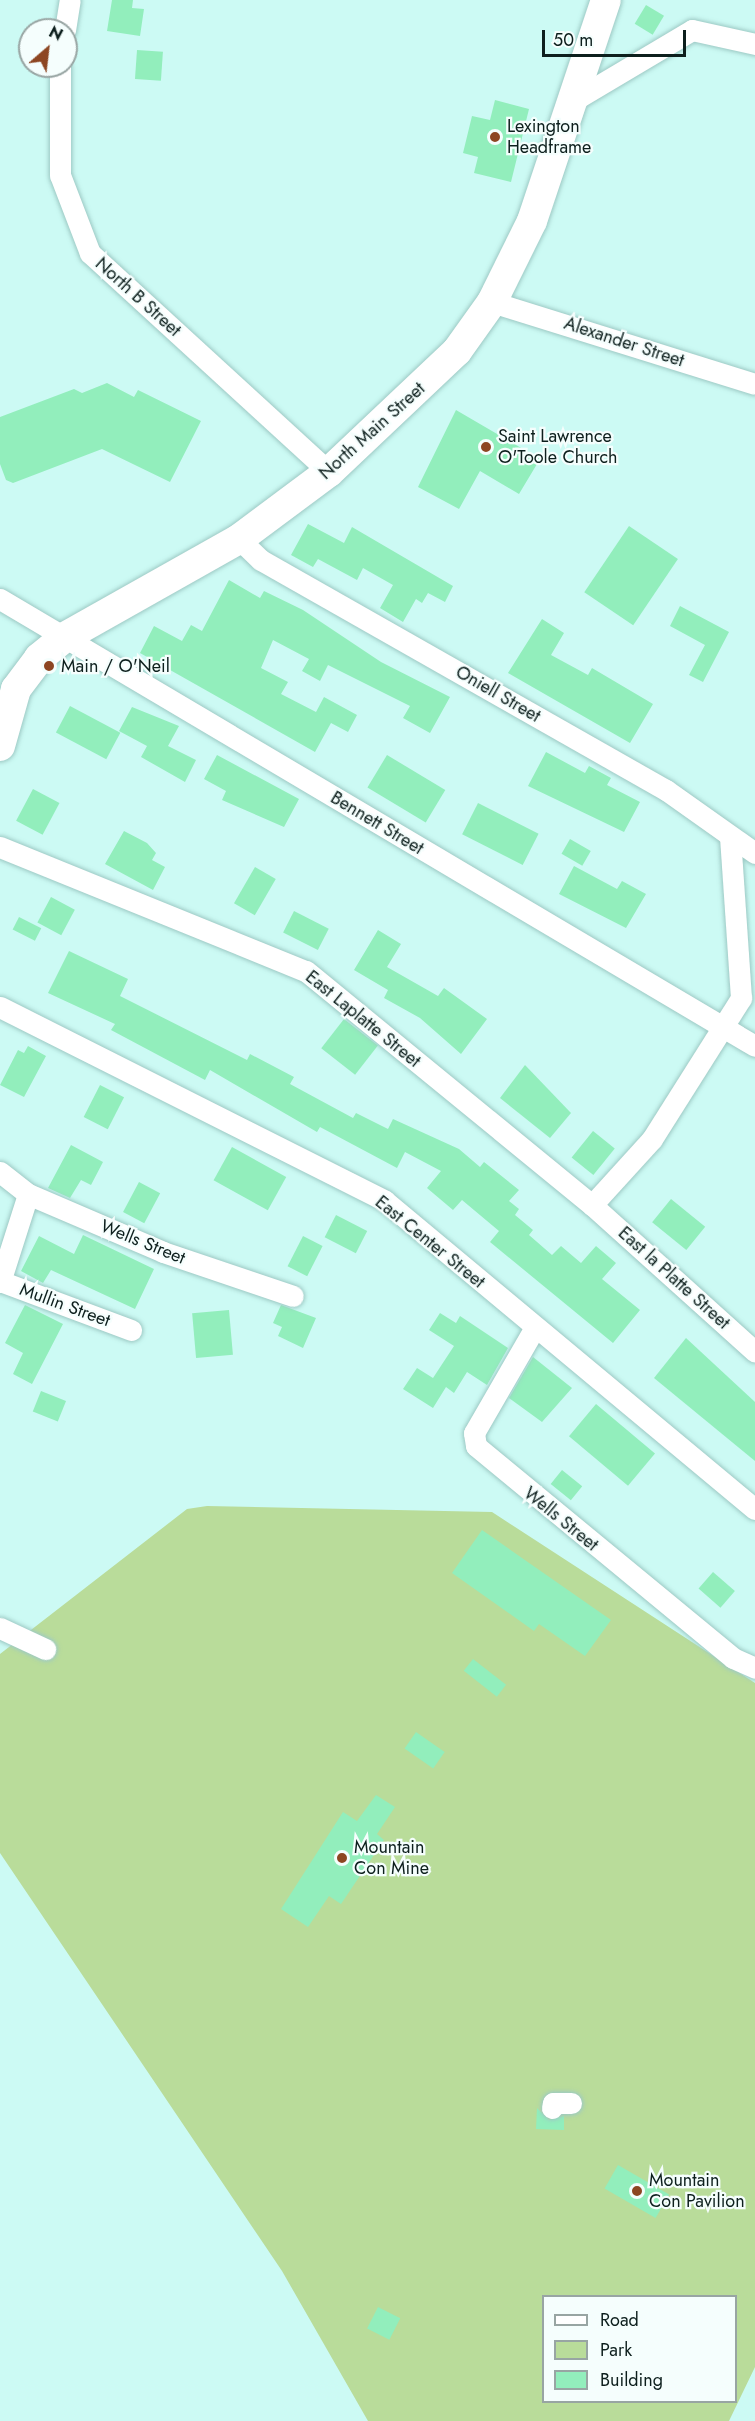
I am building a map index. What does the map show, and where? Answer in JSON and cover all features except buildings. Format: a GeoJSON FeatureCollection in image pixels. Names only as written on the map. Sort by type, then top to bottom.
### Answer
{"type":"FeatureCollection","features":[{"type":"Feature","properties":{"kind":"main road","name":"North Main Street"},"geometry":{"type":"LineString","coordinates":[[0,746],[16,689],[39,658],[65,637],[239,539],[329,472],[457,351],[492,302],[532,221],[576,99],[606,0]]}},
{"type":"Feature","properties":{"kind":"street"},"geometry":{"type":"LineString","coordinates":[[67,18],[70,0]]}},
{"type":"Feature","properties":{"kind":"street"},"geometry":{"type":"LineString","coordinates":[[576,99],[692,30],[755,44]]}},
{"type":"Feature","properties":{"kind":"street","name":"North B Street"},"geometry":{"type":"LineString","coordinates":[[60,78],[60,175],[90,253],[329,472]]}},
{"type":"Feature","properties":{"kind":"street","name":"Alexander Street"},"geometry":{"type":"LineString","coordinates":[[492,302],[755,384]]}},
{"type":"Feature","properties":{"kind":"street","name":"Oniell Street"},"geometry":{"type":"LineString","coordinates":[[239,539],[261,560],[666,790],[755,853]]}},
{"type":"Feature","properties":{"kind":"street","name":"Bennett Street"},"geometry":{"type":"LineString","coordinates":[[0,599],[755,1047]]}},
{"type":"Feature","properties":{"kind":"street"},"geometry":{"type":"LineString","coordinates":[[592,1205],[652,1139],[741,998],[730,836]]}},
{"type":"Feature","properties":{"kind":"street","name":"East Laplatte Street"},"geometry":{"type":"LineString","coordinates":[[0,847],[306,971],[592,1205]]}},
{"type":"Feature","properties":{"kind":"street","name":"East Center Street"},"geometry":{"type":"LineString","coordinates":[[0,1007],[385,1201],[534,1329],[755,1509]]}},
{"type":"Feature","properties":{"kind":"street","name":"Wells Street"},"geometry":{"type":"LineString","coordinates":[[0,1172],[28,1194],[163,1252],[293,1296]]}},
{"type":"Feature","properties":{"kind":"street"},"geometry":{"type":"LineString","coordinates":[[0,1281],[28,1194]]}},
{"type":"Feature","properties":{"kind":"street","name":"East la Platte Street"},"geometry":{"type":"LineString","coordinates":[[592,1205],[755,1352]]}},
{"type":"Feature","properties":{"kind":"street","name":"Mullin Street"},"geometry":{"type":"LineString","coordinates":[[0,1281],[130,1330]]}},
{"type":"Feature","properties":{"kind":"street","name":"Wells Street"},"geometry":{"type":"LineString","coordinates":[[534,1329],[474,1433],[476,1446],[733,1658],[755,1668]]}},
{"type":"Feature","properties":{"kind":"street"},"geometry":{"type":"LineString","coordinates":[[0,1628],[45,1649]]}},
{"type":"Feature","properties":{"kind":"green space"},"geometry":{"type":"Polygon","coordinates":[[[207,1506],[492,1512],[755,1683],[755,2367],[729,2421],[368,2421],[282,2271],[0,1853],[0,1654],[187,1509],[207,1506]]]}},
{"type":"Feature","properties":{"kind":"place","name":"Lexington Headframe"},"geometry":{"type":"Point","coordinates":[495,137]}},
{"type":"Feature","properties":{"kind":"place","name":"Saint Lawrence O'Toole Church"},"geometry":{"type":"Point","coordinates":[486,447]}},
{"type":"Feature","properties":{"kind":"place","name":"Main / O'Neil"},"geometry":{"type":"Point","coordinates":[49,666]}},
{"type":"Feature","properties":{"kind":"place","name":"Mountain Con Mine"},"geometry":{"type":"Point","coordinates":[342,1858]}},
{"type":"Feature","properties":{"kind":"place","name":"Mountain Con Pavilion"},"geometry":{"type":"Point","coordinates":[637,2191]}}]}
